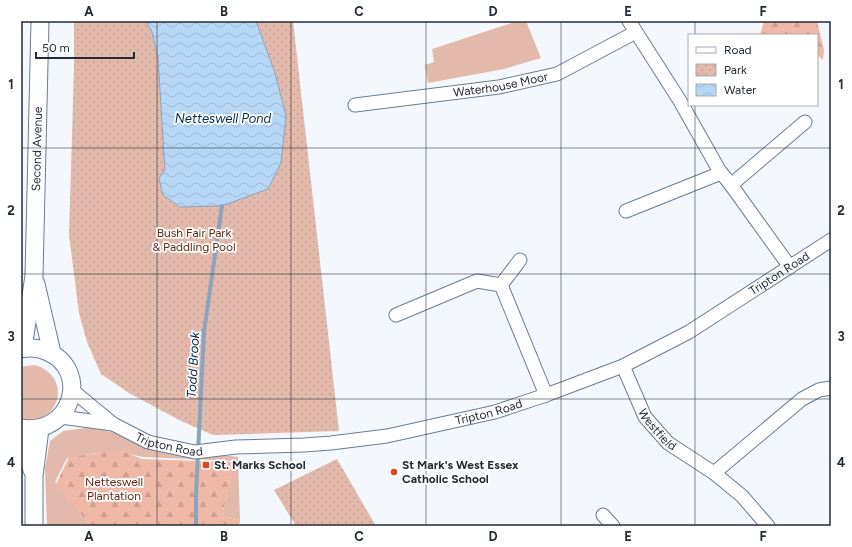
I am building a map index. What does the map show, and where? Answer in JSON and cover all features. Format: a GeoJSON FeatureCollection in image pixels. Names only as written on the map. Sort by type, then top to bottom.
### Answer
{"type":"FeatureCollection","features":[{"type":"Feature","properties":{"kind":"main road","name":"Second Avenue"},"geometry":{"type":"LineString","coordinates":[[22,349],[34,276],[40,21]]}},
{"type":"Feature","properties":{"kind":"main road","name":"Second Avenue"},"geometry":{"type":"LineString","coordinates":[[34,276],[52,353]]}},
{"type":"Feature","properties":{"kind":"main road"},"geometry":{"type":"LineString","coordinates":[[21,428],[29,430],[40,429],[48,426],[61,417],[67,409],[72,390],[71,379],[67,369],[52,353],[43,349],[22,349]]}},
{"type":"Feature","properties":{"kind":"main road"},"geometry":{"type":"LineString","coordinates":[[34,526],[34,476],[40,429]]}},
{"type":"Feature","properties":{"kind":"main road"},"geometry":{"type":"LineString","coordinates":[[21,434],[34,476]]}},
{"type":"Feature","properties":{"kind":"street","name":"Waterhouse Moor"},"geometry":{"type":"LineString","coordinates":[[355,105],[499,87],[557,74],[633,26],[680,102],[721,173]]}},
{"type":"Feature","properties":{"kind":"street"},"geometry":{"type":"LineString","coordinates":[[731,185],[805,122]]}},
{"type":"Feature","properties":{"kind":"street"},"geometry":{"type":"LineString","coordinates":[[626,211],[721,173],[790,267]]}},
{"type":"Feature","properties":{"kind":"street","name":"Tripton Road"},"geometry":{"type":"LineString","coordinates":[[72,390],[113,424],[148,442],[195,452],[236,446],[331,443],[394,435],[495,412],[546,395],[623,366],[689,332],[831,240]]}},
{"type":"Feature","properties":{"kind":"street"},"geometry":{"type":"LineString","coordinates":[[502,285],[520,260]]}},
{"type":"Feature","properties":{"kind":"street"},"geometry":{"type":"LineString","coordinates":[[396,315],[477,281],[502,285]]}},
{"type":"Feature","properties":{"kind":"street"},"geometry":{"type":"LineString","coordinates":[[502,285],[546,395]]}},
{"type":"Feature","properties":{"kind":"street","name":"Westfield"},"geometry":{"type":"LineString","coordinates":[[623,366],[645,417],[668,443],[714,473],[742,496],[763,524]]}},
{"type":"Feature","properties":{"kind":"street"},"geometry":{"type":"LineString","coordinates":[[714,473],[802,399],[819,390],[831,388]]}},
{"type":"Feature","properties":{"kind":"street","name":"Tripton Road"},"geometry":{"type":"LineString","coordinates":[[61,417],[113,424]]}},
{"type":"Feature","properties":{"kind":"street"},"geometry":{"type":"LineString","coordinates":[[603,515],[613,526]]}},
{"type":"Feature","properties":{"kind":"green space","name":"Bush Fair Park & Paddling Pool"},"geometry":{"type":"Polygon","coordinates":[[[74,21],[293,21],[339,431],[213,435],[181,421],[129,393],[101,374],[87,342],[79,313],[69,235],[74,21]]]}},
{"type":"Feature","properties":{"kind":"green space"},"geometry":{"type":"Polygon","coordinates":[[[518,21],[526,21],[541,58],[504,69],[428,83],[425,65],[434,62],[432,49],[518,21]]]}},
{"type":"Feature","properties":{"kind":"green space"},"geometry":{"type":"Polygon","coordinates":[[[764,21],[817,21],[824,50],[823,60],[818,56],[818,34],[760,34],[764,21]]]}},
{"type":"Feature","properties":{"kind":"green space"},"geometry":{"type":"Polygon","coordinates":[[[35,365],[48,372],[55,380],[58,391],[52,410],[44,417],[33,420],[21,418],[21,367],[35,365]]]}},
{"type":"Feature","properties":{"kind":"green space"},"geometry":{"type":"Polygon","coordinates":[[[92,427],[148,442],[195,452],[238,457],[240,520],[222,516],[234,461],[143,457],[120,452],[96,453],[67,458],[55,482],[91,526],[47,526],[45,468],[50,441],[63,431],[92,427]]]}},
{"type":"Feature","properties":{"kind":"green space","name":"Netteswell Plantation"},"geometry":{"type":"Polygon","coordinates":[[[120,450],[142,459],[234,462],[222,516],[240,520],[239,526],[91,526],[56,484],[69,457],[120,450]]]}},
{"type":"Feature","properties":{"kind":"green space"},"geometry":{"type":"Polygon","coordinates":[[[337,459],[376,526],[296,526],[274,490],[337,459]]]}},
{"type":"Feature","properties":{"kind":"water","name":"Netteswell Pond"},"geometry":{"type":"Polygon","coordinates":[[[146,21],[256,21],[275,73],[286,116],[281,163],[268,189],[222,206],[180,207],[163,195],[159,178],[165,170],[158,58],[152,32],[146,21]]]}},
{"type":"Feature","properties":{"kind":"waterway","name":"Todd Brook"},"geometry":{"type":"LineString","coordinates":[[196,526],[196,493],[204,332],[222,206]]}},
{"type":"Feature","properties":{"kind":"place","name":"St. Marks School"},"geometry":{"type":"Point","coordinates":[206,465]}},
{"type":"Feature","properties":{"kind":"place","name":"St Mark's West Essex Catholic School"},"geometry":{"type":"Point","coordinates":[394,472]}}]}
